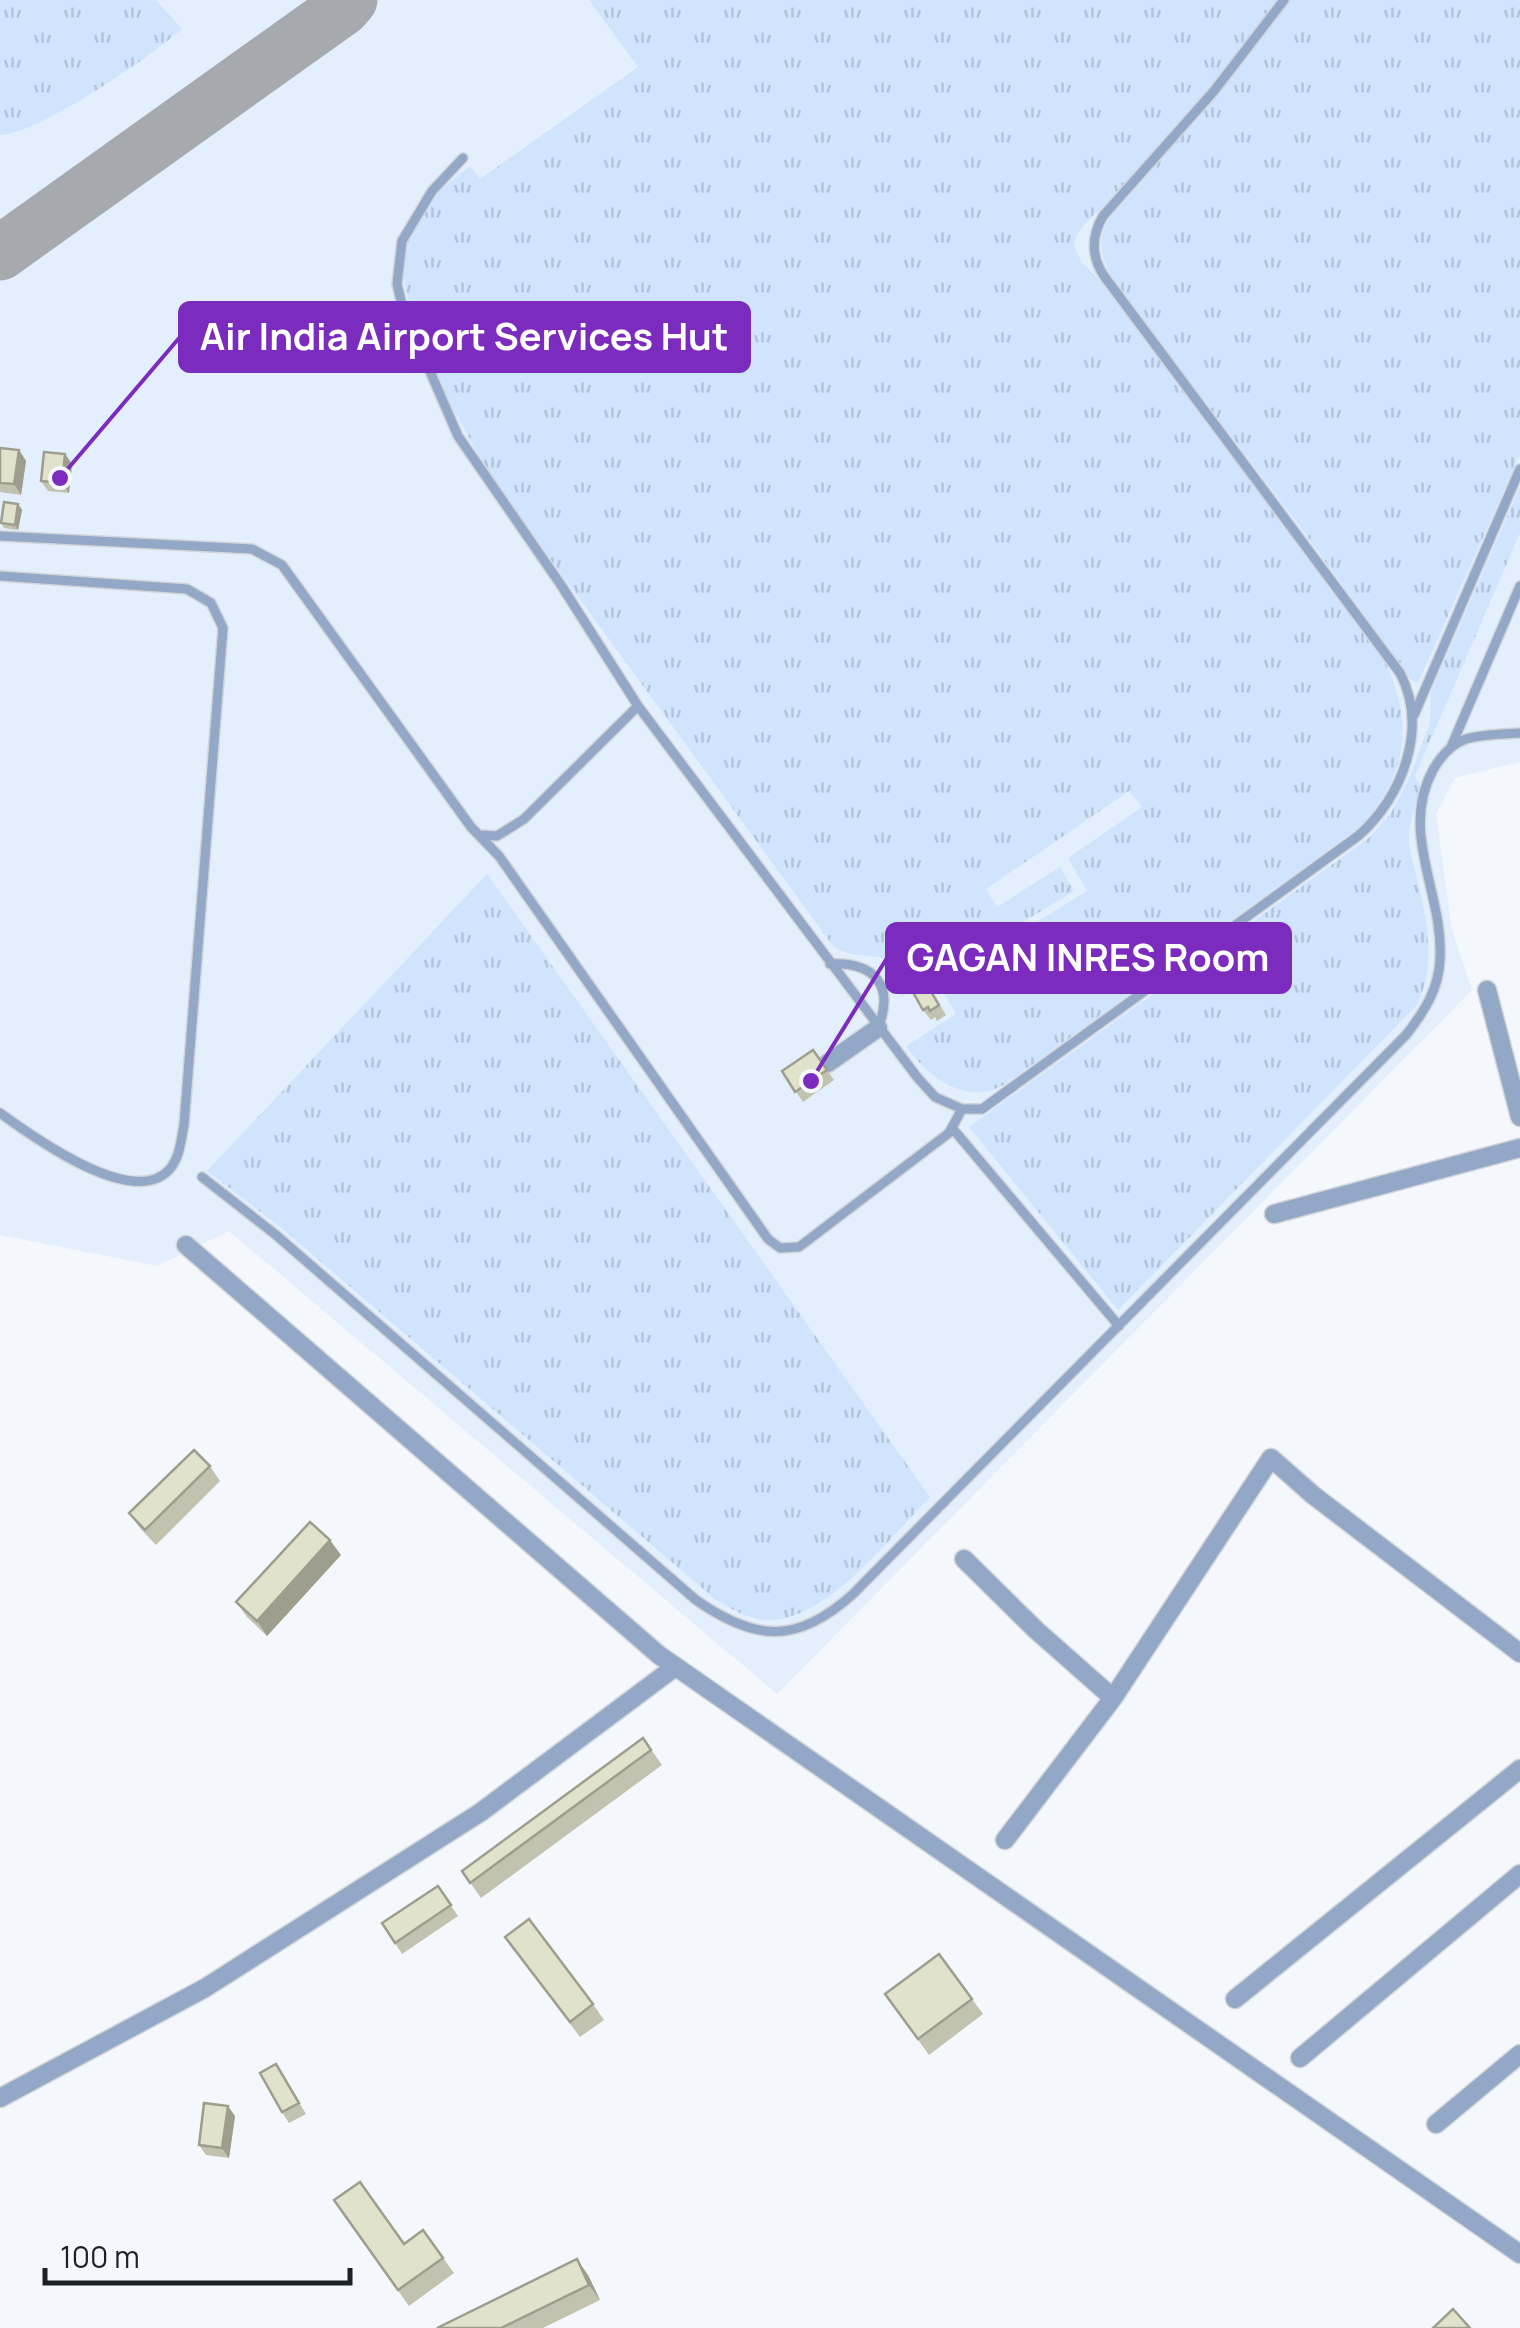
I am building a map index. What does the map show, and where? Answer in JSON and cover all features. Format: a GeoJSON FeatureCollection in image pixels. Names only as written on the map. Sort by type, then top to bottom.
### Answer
{"type":"FeatureCollection","features":[{"type":"Feature","properties":{"kind":"street"},"geometry":{"type":"LineString","coordinates":[[1488,990],[1520,1118]]}},
{"type":"Feature","properties":{"kind":"street"},"geometry":{"type":"LineString","coordinates":[[828,1063],[878,1028]]}},
{"type":"Feature","properties":{"kind":"street"},"geometry":{"type":"LineString","coordinates":[[1274,1214],[1520,1148]]}},
{"type":"Feature","properties":{"kind":"street"},"geometry":{"type":"LineString","coordinates":[[186,1246],[675,1666],[1520,2254]]}},
{"type":"Feature","properties":{"kind":"street"},"geometry":{"type":"LineString","coordinates":[[1006,1840],[1114,1698],[1271,1458],[1313,1496],[1520,1654]]}},
{"type":"Feature","properties":{"kind":"street"},"geometry":{"type":"LineString","coordinates":[[964,1560],[1114,1698]]}},
{"type":"Feature","properties":{"kind":"street"},"geometry":{"type":"LineString","coordinates":[[0,2098],[205,1988],[481,1812],[675,1666]]}},
{"type":"Feature","properties":{"kind":"street"},"geometry":{"type":"LineString","coordinates":[[1235,1999],[1520,1768]]}},
{"type":"Feature","properties":{"kind":"street"},"geometry":{"type":"LineString","coordinates":[[1300,2058],[1520,1874]]}},
{"type":"Feature","properties":{"kind":"street"},"geometry":{"type":"LineString","coordinates":[[1436,2124],[1520,2054]]}},
{"type":"Feature","properties":{"kind":"lane"},"geometry":{"type":"LineString","coordinates":[[464,158],[432,191],[402,241],[396,284],[458,436],[561,585],[638,706],[878,1028],[936,1098],[962,1109],[982,1109],[1365,830],[1383,811],[1410,748],[1412,718],[1408,689],[1394,663],[1104,276],[1094,257],[1094,236],[1104,216],[1223,80],[1284,0]]}},
{"type":"Feature","properties":{"kind":"lane"},"geometry":{"type":"LineString","coordinates":[[1412,718],[1520,470]]}},
{"type":"Feature","properties":{"kind":"lane"},"geometry":{"type":"LineString","coordinates":[[0,536],[252,549],[271,557],[290,573],[478,834],[500,856],[773,1244],[791,1249],[806,1243],[953,1129],[962,1109]]}},
{"type":"Feature","properties":{"kind":"lane"},"geometry":{"type":"LineString","coordinates":[[0,576],[186,589],[211,603],[223,628],[184,1125],[176,1159],[159,1178],[129,1182],[76,1161],[0,1113]]}},
{"type":"Feature","properties":{"kind":"lane"},"geometry":{"type":"LineString","coordinates":[[202,1177],[276,1234],[696,1600],[733,1623],[754,1630],[796,1630],[834,1612],[1406,1035],[1425,1010],[1438,976],[1440,946],[1418,813],[1431,773],[1451,747],[1520,586]]}},
{"type":"Feature","properties":{"kind":"lane"},"geometry":{"type":"LineString","coordinates":[[478,834],[497,836],[524,819],[638,706]]}},
{"type":"Feature","properties":{"kind":"lane"},"geometry":{"type":"LineString","coordinates":[[1451,747],[1470,738],[1520,733]]}},
{"type":"Feature","properties":{"kind":"lane"},"geometry":{"type":"LineString","coordinates":[[830,964],[854,966],[876,976],[884,988],[878,1028]]}},
{"type":"Feature","properties":{"kind":"lane"},"geometry":{"type":"LineString","coordinates":[[953,1129],[1119,1326]]}},
{"type":"Feature","properties":{"kind":"shaded area"},"geometry":{"type":"Polygon","coordinates":[[[0,0],[1520,0],[1520,762],[1455,778],[1436,814],[1452,930],[1472,990],[777,1694],[229,1231],[157,1266],[0,1235],[0,0]]]}},
{"type":"Feature","properties":{"kind":"green space"},"geometry":{"type":"Polygon","coordinates":[[[0,0],[156,0],[182,29],[121,75],[66,108],[18,131],[0,135],[0,0]]]}},
{"type":"Feature","properties":{"kind":"green space"},"geometry":{"type":"Polygon","coordinates":[[[589,0],[1278,0],[1180,123],[1085,224],[1074,246],[1082,263],[1099,279],[1386,664],[1401,708],[1403,729],[1396,769],[1388,788],[1361,826],[993,1090],[964,1091],[941,1081],[906,1046],[956,1014],[938,983],[1087,891],[1068,858],[1142,807],[1129,791],[986,889],[997,907],[1060,867],[1074,891],[901,997],[895,967],[888,960],[833,946],[508,501],[456,414],[422,342],[404,275],[405,249],[414,224],[430,202],[470,166],[480,179],[638,67],[589,0]]]}},
{"type":"Feature","properties":{"kind":"green space"},"geometry":{"type":"Polygon","coordinates":[[[1290,0],[1520,0],[1520,454],[1418,683],[1411,680],[1131,305],[1110,273],[1102,251],[1105,227],[1112,215],[1211,103],[1290,0]]]}},
{"type":"Feature","properties":{"kind":"green space"},"geometry":{"type":"Polygon","coordinates":[[[1520,487],[1520,533],[1415,776],[1420,785],[1409,844],[1429,947],[1424,987],[1416,1006],[1118,1310],[969,1127],[1370,837],[1391,813],[1430,724],[1431,692],[1520,487]]]}},
{"type":"Feature","properties":{"kind":"green space"},"geometry":{"type":"Polygon","coordinates":[[[487,874],[930,1497],[856,1574],[811,1608],[789,1617],[766,1620],[746,1616],[716,1600],[279,1226],[207,1171],[487,874]]]}},
{"type":"Feature","properties":{"kind":"building"},"geometry":{"type":"Polygon","coordinates":[[[0,448],[19,450],[14,484],[0,483],[0,448]]]}},
{"type":"Feature","properties":{"kind":"building"},"geometry":{"type":"Polygon","coordinates":[[[44,452],[65,454],[62,483],[41,481],[44,452]]]}},
{"type":"Feature","properties":{"kind":"building"},"geometry":{"type":"Polygon","coordinates":[[[4,502],[18,504],[15,525],[1,523],[4,502]]]}},
{"type":"Feature","properties":{"kind":"building"},"geometry":{"type":"Polygon","coordinates":[[[923,978],[939,1005],[930,1011],[928,1007],[923,1010],[910,987],[923,978]]]}},
{"type":"Feature","properties":{"kind":"building"},"geometry":{"type":"Polygon","coordinates":[[[813,1050],[827,1070],[795,1092],[782,1071],[813,1050]]]}},
{"type":"Feature","properties":{"kind":"building"},"geometry":{"type":"Polygon","coordinates":[[[194,1450],[210,1466],[145,1530],[129,1513],[194,1450]]]}},
{"type":"Feature","properties":{"kind":"building"},"geometry":{"type":"Polygon","coordinates":[[[310,1522],[330,1540],[257,1621],[236,1602],[310,1522]]]}},
{"type":"Feature","properties":{"kind":"building"},"geometry":{"type":"Polygon","coordinates":[[[643,1738],[651,1750],[470,1883],[462,1871],[643,1738]]]}},
{"type":"Feature","properties":{"kind":"building"},"geometry":{"type":"Polygon","coordinates":[[[438,1886],[451,1905],[395,1943],[382,1923],[438,1886]]]}},
{"type":"Feature","properties":{"kind":"building"},"geometry":{"type":"Polygon","coordinates":[[[529,1919],[593,2004],[570,2022],[505,1937],[529,1919]]]}},
{"type":"Feature","properties":{"kind":"building"},"geometry":{"type":"Polygon","coordinates":[[[939,1954],[972,1999],[918,2039],[885,1994],[939,1954]]]}},
{"type":"Feature","properties":{"kind":"building"},"geometry":{"type":"Polygon","coordinates":[[[276,2064],[299,2103],[282,2112],[260,2073],[276,2064]]]}},
{"type":"Feature","properties":{"kind":"building"},"geometry":{"type":"Polygon","coordinates":[[[204,2103],[228,2106],[222,2148],[199,2145],[204,2103]]]}},
{"type":"Feature","properties":{"kind":"building"},"geometry":{"type":"Polygon","coordinates":[[[360,2182],[404,2244],[423,2230],[443,2258],[398,2290],[334,2200],[360,2182]]]}},
{"type":"Feature","properties":{"kind":"building"},"geometry":{"type":"Polygon","coordinates":[[[577,2259],[589,2285],[501,2328],[437,2328],[577,2259]]]}},
{"type":"Feature","properties":{"kind":"building"},"geometry":{"type":"Polygon","coordinates":[[[1453,2309],[1470,2328],[1433,2328],[1453,2309]]]}},
{"type":"Feature","properties":{"kind":"taxiway"},"geometry":{"type":"LineString","coordinates":[[0,253],[350,0]]}},
{"type":"Feature","properties":{"kind":"place","name":"Air India Airport Services Hut"},"geometry":{"type":"Point","coordinates":[60,478]}},
{"type":"Feature","properties":{"kind":"place","name":"GAGAN INRES Room"},"geometry":{"type":"Point","coordinates":[811,1081]}}]}
